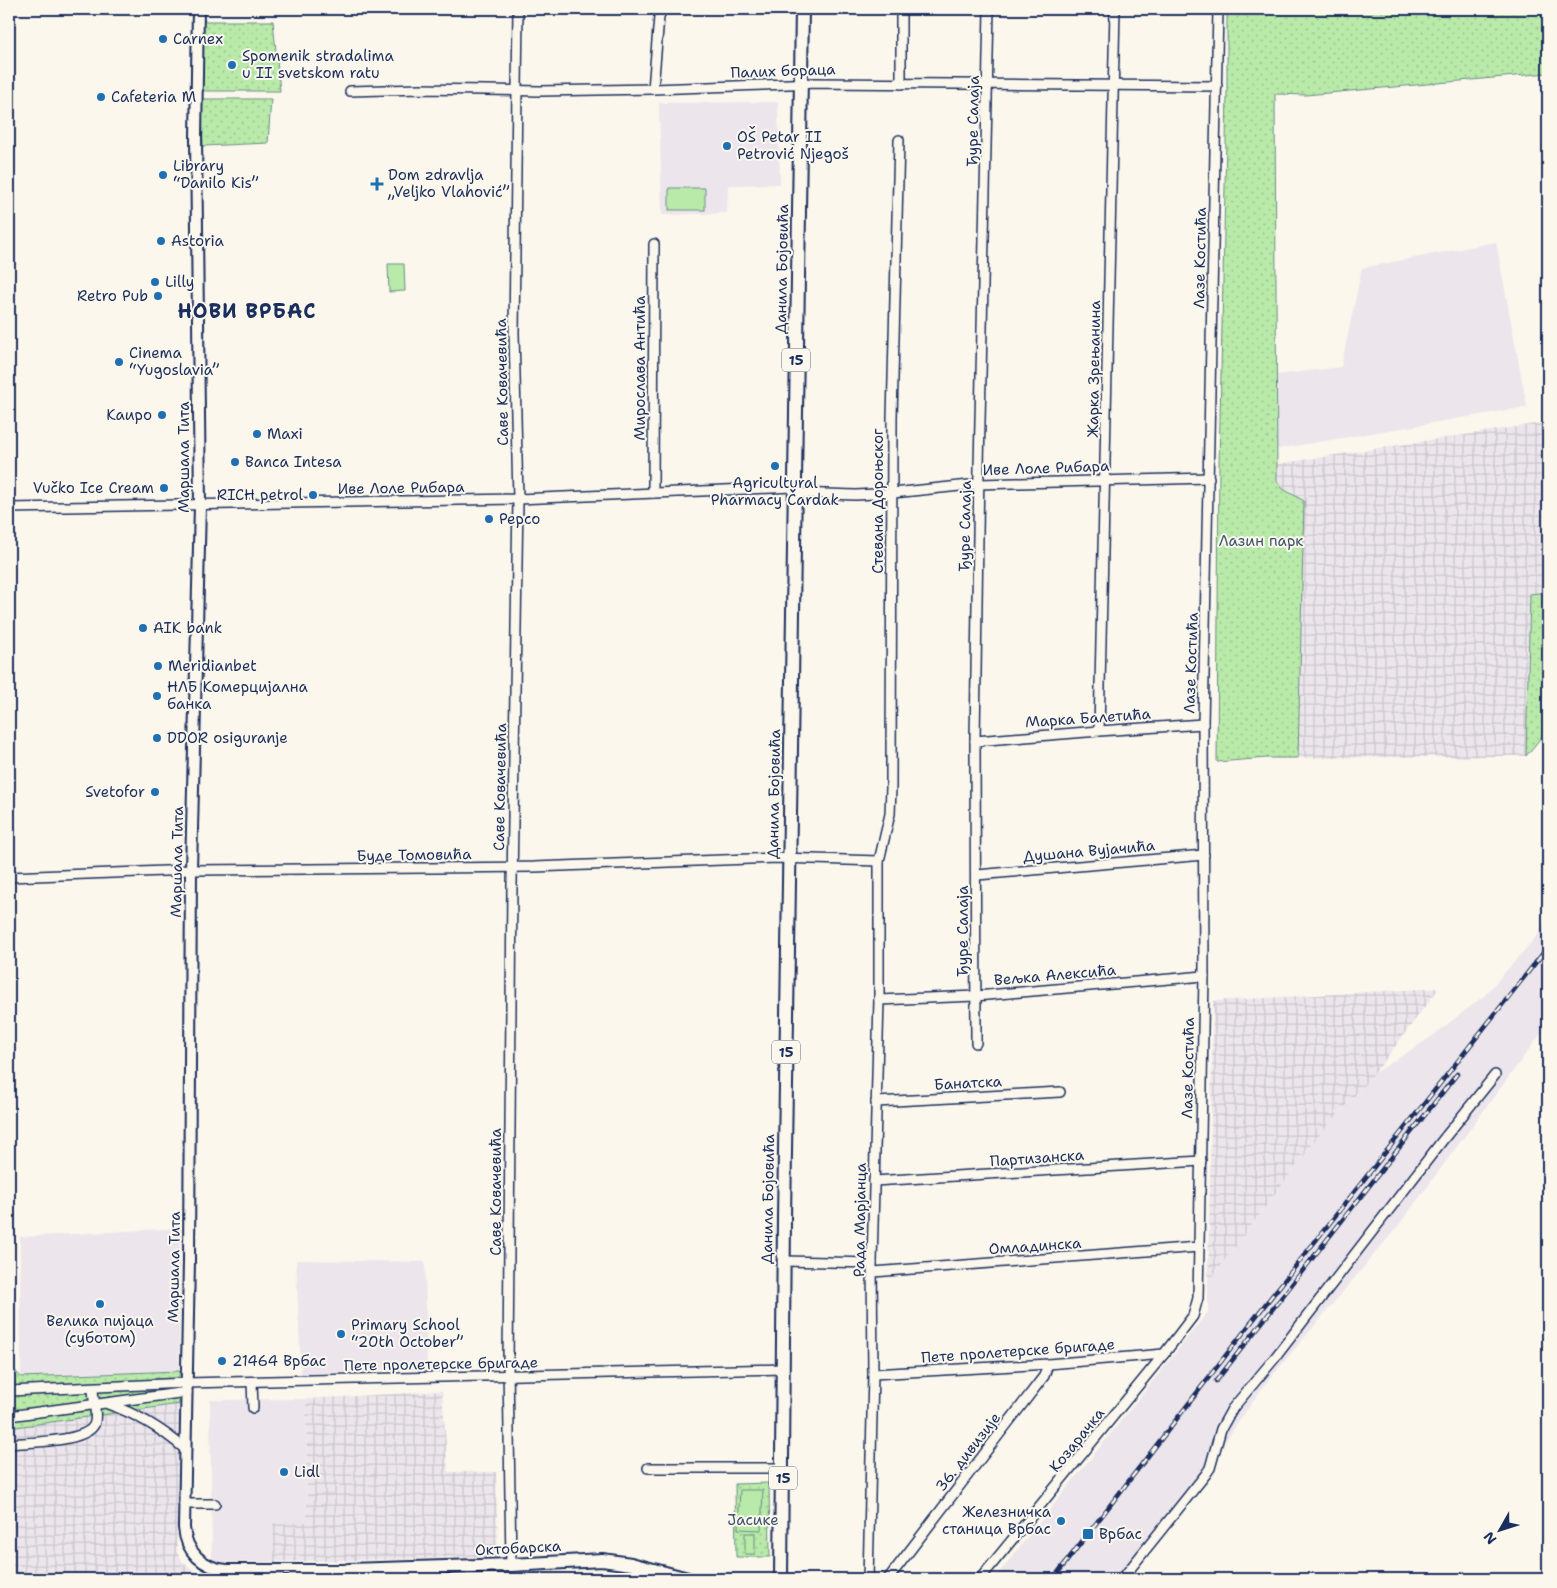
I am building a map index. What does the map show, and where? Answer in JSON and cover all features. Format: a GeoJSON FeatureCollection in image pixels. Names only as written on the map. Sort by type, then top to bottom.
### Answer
{"type":"FeatureCollection","features":[{"type":"Feature","properties":{"kind":"main road","name":"Данила Бојовића"},"geometry":{"type":"LineString","coordinates":[[782,1579],[789,858],[802,9]]}},
{"type":"Feature","properties":{"kind":"main road","name":"Октобарска"},"geometry":{"type":"LineString","coordinates":[[348,1575],[612,1561],[688,1579]]}},
{"type":"Feature","properties":{"kind":"street","name":"Маршала Тита"},"geometry":{"type":"LineString","coordinates":[[198,9],[196,136],[200,505],[191,870],[190,1260],[184,1532],[195,1556],[209,1566],[227,1570],[348,1575]]}},
{"type":"Feature","properties":{"kind":"street","name":"Саве Ковачевића"},"geometry":{"type":"LineString","coordinates":[[511,1565],[508,1376],[512,867],[518,499],[514,334],[518,9]]}},
{"type":"Feature","properties":{"kind":"street"},"geometry":{"type":"LineString","coordinates":[[653,90],[659,17],[662,9]]}},
{"type":"Feature","properties":{"kind":"street"},"geometry":{"type":"LineString","coordinates":[[901,9],[901,84]]}},
{"type":"Feature","properties":{"kind":"street","name":"Ђуре Салаја"},"geometry":{"type":"LineString","coordinates":[[976,1044],[977,875],[975,741],[989,9]]}},
{"type":"Feature","properties":{"kind":"street","name":"Жарка Зрењанина"},"geometry":{"type":"LineString","coordinates":[[1099,731],[1115,9]]}},
{"type":"Feature","properties":{"kind":"street","name":"Лазе Костића"},"geometry":{"type":"LineString","coordinates":[[1193,1316],[1198,1298],[1201,1162],[1204,976],[1203,724],[1218,9]]}},
{"type":"Feature","properties":{"kind":"street","name":"Палих бораца"},"geometry":{"type":"LineString","coordinates":[[350,91],[420,89],[653,90],[801,84],[1114,84],[1217,86]]}},
{"type":"Feature","properties":{"kind":"street","name":"Стевана Дороњског"},"geometry":{"type":"LineString","coordinates":[[879,861],[890,814],[891,787],[892,418],[899,140]]}},
{"type":"Feature","properties":{"kind":"street","name":"Мирослава Антића"},"geometry":{"type":"LineString","coordinates":[[653,493],[654,244]]}},
{"type":"Feature","properties":{"kind":"street","name":"Иве Лоле Рибара"},"geometry":{"type":"LineString","coordinates":[[9,508],[518,499],[653,493],[794,490],[856,495],[979,484],[1209,478]]}},
{"type":"Feature","properties":{"kind":"street","name":"Марка Балетића"},"geometry":{"type":"LineString","coordinates":[[975,741],[1203,724]]}},
{"type":"Feature","properties":{"kind":"street","name":"Душана Вујачића"},"geometry":{"type":"LineString","coordinates":[[977,875],[1204,855]]}},
{"type":"Feature","properties":{"kind":"street","name":"Буде Томовића"},"geometry":{"type":"LineString","coordinates":[[9,877],[191,870],[512,867],[789,858],[879,861]]}},
{"type":"Feature","properties":{"kind":"street","name":"Рада Марјанца"},"geometry":{"type":"LineString","coordinates":[[868,1579],[873,1374],[874,1181],[879,1000],[879,861]]}},
{"type":"Feature","properties":{"kind":"street","name":"Вељка Алексића"},"geometry":{"type":"LineString","coordinates":[[879,1000],[976,996],[1204,976]]}},
{"type":"Feature","properties":{"kind":"street"},"geometry":{"type":"LineString","coordinates":[[1122,1579],[1210,1468],[1221,1429],[1232,1409],[1274,1360],[1495,1075]]}},
{"type":"Feature","properties":{"kind":"street","name":"Банатска"},"geometry":{"type":"LineString","coordinates":[[876,1102],[1060,1092]]}},
{"type":"Feature","properties":{"kind":"street","name":"Партизанска"},"geometry":{"type":"LineString","coordinates":[[874,1181],[1201,1162]]}},
{"type":"Feature","properties":{"kind":"street","name":"Омладинска"},"geometry":{"type":"LineString","coordinates":[[784,1261],[873,1268],[1199,1247]]}},
{"type":"Feature","properties":{"kind":"street","name":"Козарачка"},"geometry":{"type":"LineString","coordinates":[[980,1579],[1193,1316]]}},
{"type":"Feature","properties":{"kind":"street","name":"Пете пролетерске бригаде"},"geometry":{"type":"LineString","coordinates":[[873,1374],[1048,1364],[1164,1354]]}},
{"type":"Feature","properties":{"kind":"street","name":"36. дивизије"},"geometry":{"type":"LineString","coordinates":[[888,1579],[1044,1376],[1048,1364]]}},
{"type":"Feature","properties":{"kind":"street","name":"Пете пролетерске бригаде"},"geometry":{"type":"LineString","coordinates":[[9,1391],[93,1388],[186,1388],[252,1382],[783,1369]]}},
{"type":"Feature","properties":{"kind":"street"},"geometry":{"type":"LineString","coordinates":[[252,1382],[253,1408]]}},
{"type":"Feature","properties":{"kind":"street"},"geometry":{"type":"LineString","coordinates":[[9,1444],[80,1436],[91,1431],[95,1423],[93,1388]]}},
{"type":"Feature","properties":{"kind":"street"},"geometry":{"type":"LineString","coordinates":[[9,1416],[94,1405],[186,1388]]}},
{"type":"Feature","properties":{"kind":"street"},"geometry":{"type":"LineString","coordinates":[[105,1403],[157,1426],[185,1449]]}},
{"type":"Feature","properties":{"kind":"street"},"geometry":{"type":"LineString","coordinates":[[648,1468],[783,1468]]}},
{"type":"Feature","properties":{"kind":"street"},"geometry":{"type":"LineString","coordinates":[[184,1504],[215,1504]]}},
{"type":"Feature","properties":{"kind":"shaded area"},"geometry":{"type":"Polygon","coordinates":[[[1461,9],[1462,10],[1293,10],[1461,9]]]}},
{"type":"Feature","properties":{"kind":"shaded area"},"geometry":{"type":"Polygon","coordinates":[[[778,102],[780,184],[728,185],[727,213],[662,215],[659,103],[778,102]]]}},
{"type":"Feature","properties":{"kind":"shaded area"},"geometry":{"type":"Polygon","coordinates":[[[1496,242],[1527,407],[1277,449],[1277,375],[1341,367],[1362,268],[1496,242]]]}},
{"type":"Feature","properties":{"kind":"shaded area"},"geometry":{"type":"Polygon","coordinates":[[[1548,422],[1548,592],[1530,594],[1526,756],[1298,758],[1304,501],[1283,489],[1277,481],[1277,464],[1548,422]]]}},
{"type":"Feature","properties":{"kind":"shaded area"},"geometry":{"type":"Polygon","coordinates":[[[1548,919],[1548,1024],[1398,1226],[1263,1387],[1229,1436],[1206,1474],[1122,1579],[994,1579],[1208,1312],[1208,1283],[1317,1138],[1375,1073],[1430,1038],[1485,995],[1537,936],[1548,919]]]}},
{"type":"Feature","properties":{"kind":"shaded area"},"geometry":{"type":"Polygon","coordinates":[[[1439,988],[1375,1073],[1317,1138],[1208,1283],[1213,1001],[1439,988]]]}},
{"type":"Feature","properties":{"kind":"shaded area","name":"Велика пијаца (суботом)"},"geometry":{"type":"Polygon","coordinates":[[[180,1228],[179,1371],[21,1377],[20,1237],[180,1228]]]}},
{"type":"Feature","properties":{"kind":"shaded area"},"geometry":{"type":"Polygon","coordinates":[[[296,1260],[425,1262],[427,1368],[301,1374],[296,1260]]]}},
{"type":"Feature","properties":{"kind":"shaded area"},"geometry":{"type":"Polygon","coordinates":[[[442,1391],[448,1472],[496,1472],[498,1557],[274,1562],[273,1523],[307,1522],[306,1399],[442,1391]]]}},
{"type":"Feature","properties":{"kind":"shaded area"},"geometry":{"type":"Polygon","coordinates":[[[306,1399],[307,1523],[273,1523],[274,1562],[212,1562],[210,1400],[306,1399]]]}},
{"type":"Feature","properties":{"kind":"shaded area"},"geometry":{"type":"Polygon","coordinates":[[[179,1404],[177,1552],[188,1567],[206,1579],[9,1579],[9,1428],[179,1404]]]}},
{"type":"Feature","properties":{"kind":"green space","name":"Лазин парк"},"geometry":{"type":"Polygon","coordinates":[[[1227,9],[1539,9],[1548,34],[1548,73],[1306,95],[1275,94],[1277,481],[1283,489],[1304,501],[1298,758],[1267,758],[1217,762],[1219,466],[1227,9]]]}},
{"type":"Feature","properties":{"kind":"green space"},"geometry":{"type":"Polygon","coordinates":[[[203,21],[273,21],[280,91],[203,91],[203,21]]]}},
{"type":"Feature","properties":{"kind":"green space"},"geometry":{"type":"Polygon","coordinates":[[[202,99],[271,99],[268,143],[203,146],[202,99]]]}},
{"type":"Feature","properties":{"kind":"green space"},"geometry":{"type":"Polygon","coordinates":[[[669,188],[705,188],[705,210],[669,210],[669,188]]]}},
{"type":"Feature","properties":{"kind":"green space"},"geometry":{"type":"Polygon","coordinates":[[[388,264],[404,264],[405,291],[389,292],[388,264]]]}},
{"type":"Feature","properties":{"kind":"green space"},"geometry":{"type":"Polygon","coordinates":[[[1548,592],[1548,729],[1526,756],[1530,594],[1548,592]]]}},
{"type":"Feature","properties":{"kind":"green space"},"geometry":{"type":"Polygon","coordinates":[[[9,1364],[21,1377],[179,1371],[179,1404],[9,1428],[9,1364]]]}},
{"type":"Feature","properties":{"kind":"green space","name":"Јасике"},"geometry":{"type":"Polygon","coordinates":[[[769,1483],[770,1557],[736,1557],[735,1484],[769,1483]]]}},
{"type":"Feature","properties":{"kind":"green space"},"geometry":{"type":"Polygon","coordinates":[[[740,1490],[763,1490],[761,1530],[738,1529],[740,1490]]]}},
{"type":"Feature","properties":{"kind":"green space"},"geometry":{"type":"Polygon","coordinates":[[[745,1533],[755,1533],[755,1554],[745,1554],[745,1533]]]}},
{"type":"Feature","properties":{"kind":"railway"},"geometry":{"type":"LineString","coordinates":[[1053,1579],[1264,1306],[1548,947]]}},
{"type":"Feature","properties":{"kind":"railway"},"geometry":{"type":"LineString","coordinates":[[1216,1381],[1457,1074]]}},
{"type":"Feature","properties":{"kind":"place","name":"Carnex"},"geometry":{"type":"Point","coordinates":[163,39]}},
{"type":"Feature","properties":{"kind":"place","name":"Spomenik stradalima u II svetskom ratu"},"geometry":{"type":"Point","coordinates":[232,65]}},
{"type":"Feature","properties":{"kind":"place","name":"Cafeteria M"},"geometry":{"type":"Point","coordinates":[101,97]}},
{"type":"Feature","properties":{"kind":"place","name":"OŠ Petar II Petrović Njegoš"},"geometry":{"type":"Point","coordinates":[727,146]}},
{"type":"Feature","properties":{"kind":"place","name":"Library “Danilo Kis”"},"geometry":{"type":"Point","coordinates":[163,175]}},
{"type":"Feature","properties":{"kind":"place","name":"Dom zdravlja „Veljko Vlahović”"},"geometry":{"type":"Point","coordinates":[377,184]}},
{"type":"Feature","properties":{"kind":"place","name":"Astoria"},"geometry":{"type":"Point","coordinates":[161,241]}},
{"type":"Feature","properties":{"kind":"place","name":"Lilly"},"geometry":{"type":"Point","coordinates":[155,282]}},
{"type":"Feature","properties":{"kind":"place","name":"Retro Pub"},"geometry":{"type":"Point","coordinates":[158,296]}},
{"type":"Feature","properties":{"kind":"place","name":"Cinema “Yugoslavia”"},"geometry":{"type":"Point","coordinates":[119,362]}},
{"type":"Feature","properties":{"kind":"place","name":"Каиро"},"geometry":{"type":"Point","coordinates":[162,415]}},
{"type":"Feature","properties":{"kind":"place","name":"Maxi"},"geometry":{"type":"Point","coordinates":[257,434]}},
{"type":"Feature","properties":{"kind":"place","name":"Banca Intesa"},"geometry":{"type":"Point","coordinates":[235,462]}},
{"type":"Feature","properties":{"kind":"place","name":"Agricultural Pharmacy Čardak"},"geometry":{"type":"Point","coordinates":[775,466]}},
{"type":"Feature","properties":{"kind":"place","name":"Vučko Ice Cream"},"geometry":{"type":"Point","coordinates":[164,488]}},
{"type":"Feature","properties":{"kind":"place","name":"RICH petrol"},"geometry":{"type":"Point","coordinates":[313,495]}},
{"type":"Feature","properties":{"kind":"place","name":"Pepco"},"geometry":{"type":"Point","coordinates":[489,519]}},
{"type":"Feature","properties":{"kind":"place","name":"AIK bank"},"geometry":{"type":"Point","coordinates":[143,628]}},
{"type":"Feature","properties":{"kind":"place","name":"Meridianbet"},"geometry":{"type":"Point","coordinates":[158,666]}},
{"type":"Feature","properties":{"kind":"place","name":"НЛБ Комерцијална банка"},"geometry":{"type":"Point","coordinates":[157,696]}},
{"type":"Feature","properties":{"kind":"place","name":"DDOR osiguranje"},"geometry":{"type":"Point","coordinates":[157,738]}},
{"type":"Feature","properties":{"kind":"place","name":"Svetofor"},"geometry":{"type":"Point","coordinates":[155,792]}},
{"type":"Feature","properties":{"kind":"place","name":"Велика пијаца (суботом)"},"geometry":{"type":"Point","coordinates":[100,1304]}},
{"type":"Feature","properties":{"kind":"place","name":"Primary School “20th October”"},"geometry":{"type":"Point","coordinates":[341,1334]}},
{"type":"Feature","properties":{"kind":"place","name":"21464 Врбас"},"geometry":{"type":"Point","coordinates":[222,1361]}},
{"type":"Feature","properties":{"kind":"place","name":"Lidl"},"geometry":{"type":"Point","coordinates":[284,1472]}},
{"type":"Feature","properties":{"kind":"place","name":"Железничка станица Врбас"},"geometry":{"type":"Point","coordinates":[1061,1521]}},
{"type":"Feature","properties":{"kind":"place","name":"Врбас"},"geometry":{"type":"Point","coordinates":[1088,1534]}},
{"type":"Feature","properties":{"kind":"district","name":"НОВИ ВРБАС"},"geometry":{"type":"Point","coordinates":[247,311]}}]}
